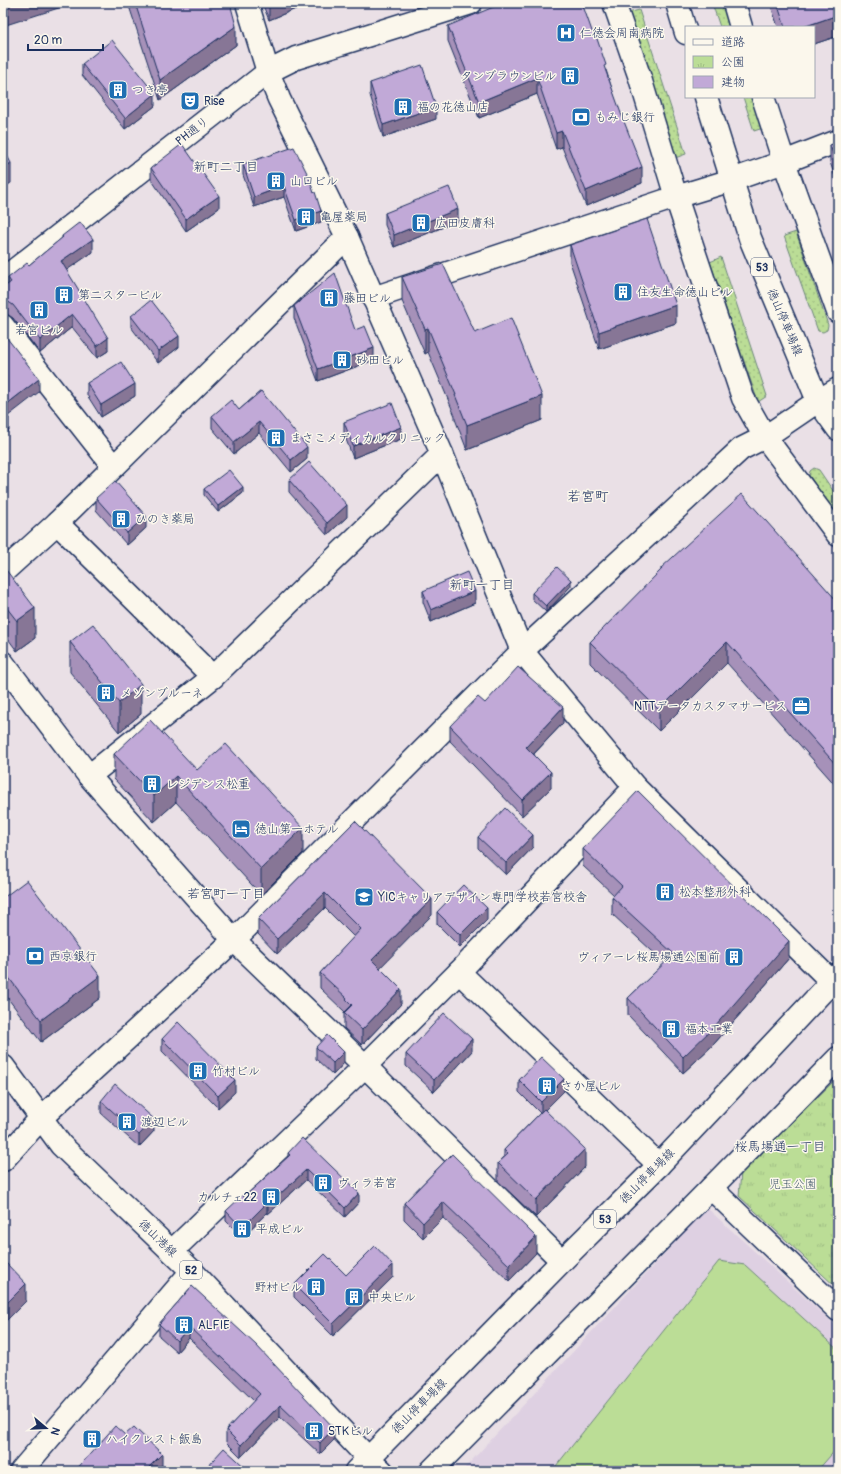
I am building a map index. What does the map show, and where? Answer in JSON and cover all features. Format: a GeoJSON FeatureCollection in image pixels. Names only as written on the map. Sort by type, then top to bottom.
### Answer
{"type":"FeatureCollection","features":[{"type":"Feature","properties":{"kind":"street"},"geometry":{"type":"LineString","coordinates":[[246,3],[268,72],[279,100],[347,237],[442,454],[522,651],[635,787],[836,982]]}},
{"type":"Feature","properties":{"kind":"street","name":"PH通り"},"geometry":{"type":"LineString","coordinates":[[3,279],[268,72],[296,58],[471,3]]}},
{"type":"Feature","properties":{"kind":"street"},"geometry":{"type":"LineString","coordinates":[[614,3],[640,78],[676,197],[743,398],[765,437],[838,535]]}},
{"type":"Feature","properties":{"kind":"street"},"geometry":{"type":"LineString","coordinates":[[676,3],[685,30]]}},
{"type":"Feature","properties":{"kind":"street"},"geometry":{"type":"LineString","coordinates":[[734,3],[741,26]]}},
{"type":"Feature","properties":{"kind":"street","name":"徳山停車場線"},"geometry":{"type":"LineString","coordinates":[[706,98],[750,238],[818,401],[838,428]]}},
{"type":"Feature","properties":{"kind":"street"},"geometry":{"type":"LineString","coordinates":[[763,98],[784,162],[838,312]]}},
{"type":"Feature","properties":{"kind":"street"},"geometry":{"type":"LineString","coordinates":[[373,298],[676,197],[732,180],[838,141]]}},
{"type":"Feature","properties":{"kind":"street"},"geometry":{"type":"LineString","coordinates":[[3,572],[57,523],[113,466],[347,237]]}},
{"type":"Feature","properties":{"kind":"street"},"geometry":{"type":"LineString","coordinates":[[3,326],[113,466]]}},
{"type":"Feature","properties":{"kind":"street"},"geometry":{"type":"LineString","coordinates":[[3,1160],[41,1118],[234,940],[522,651],[741,449],[765,437],[838,389]]}},
{"type":"Feature","properties":{"kind":"street"},"geometry":{"type":"LineString","coordinates":[[89,776],[213,677],[442,454]]}},
{"type":"Feature","properties":{"kind":"street"},"geometry":{"type":"LineString","coordinates":[[57,523],[213,677]]}},
{"type":"Feature","properties":{"kind":"street"},"geometry":{"type":"LineString","coordinates":[[3,663],[89,776],[234,940],[365,1066],[562,1261]]}},
{"type":"Feature","properties":{"kind":"street"},"geometry":{"type":"LineString","coordinates":[[172,1251],[365,1066],[459,972],[635,787]]}},
{"type":"Feature","properties":{"kind":"street"},"geometry":{"type":"LineString","coordinates":[[459,972],[659,1166]]}},
{"type":"Feature","properties":{"kind":"street","name":"徳山停車場線"},"geometry":{"type":"LineString","coordinates":[[369,1467],[562,1261],[659,1166],[836,982]]}},
{"type":"Feature","properties":{"kind":"street"},"geometry":{"type":"LineString","coordinates":[[431,1471],[712,1188],[838,1058]]}},
{"type":"Feature","properties":{"kind":"street","name":"徳山港線"},"geometry":{"type":"LineString","coordinates":[[3,1066],[61,1145],[192,1271],[369,1467]]}},
{"type":"Feature","properties":{"kind":"street"},"geometry":{"type":"LineString","coordinates":[[712,1188],[838,1310]]}},
{"type":"Feature","properties":{"kind":"street"},"geometry":{"type":"LineString","coordinates":[[20,1471],[192,1271]]}},
{"type":"Feature","properties":{"kind":"shaded area"},"geometry":{"type":"Polygon","coordinates":[[[707,1208],[838,1328],[838,1471],[462,1471],[707,1208]]]}},
{"type":"Feature","properties":{"kind":"green space"},"geometry":{"type":"Polygon","coordinates":[[[712,3],[722,3],[730,26],[720,26],[712,3]]]}},
{"type":"Feature","properties":{"kind":"green space"},"geometry":{"type":"Polygon","coordinates":[[[639,10],[686,154],[675,158],[628,13],[639,10]]]}},
{"type":"Feature","properties":{"kind":"green space"},"geometry":{"type":"Polygon","coordinates":[[[743,98],[753,98],[763,128],[754,131],[743,98]]]}},
{"type":"Feature","properties":{"kind":"green space"},"geometry":{"type":"Polygon","coordinates":[[[796,232],[828,325],[827,330],[823,332],[818,331],[784,236],[796,232]]]}},
{"type":"Feature","properties":{"kind":"green space"},"geometry":{"type":"Polygon","coordinates":[[[721,257],[767,396],[758,402],[710,262],[721,257]]]}},
{"type":"Feature","properties":{"kind":"green space"},"geometry":{"type":"Polygon","coordinates":[[[814,468],[819,470],[838,498],[838,520],[809,475],[810,471],[814,468]]]}},
{"type":"Feature","properties":{"kind":"green space","name":"児玉公園"},"geometry":{"type":"Polygon","coordinates":[[[838,1077],[838,1289],[739,1196],[741,1172],[838,1077]]]}},
{"type":"Feature","properties":{"kind":"green space"},"geometry":{"type":"Polygon","coordinates":[[[719,1261],[745,1265],[838,1350],[838,1447],[817,1471],[552,1471],[719,1261]]]}},
{"type":"Feature","properties":{"kind":"building"},"geometry":{"type":"Polygon","coordinates":[[[3,3],[13,3],[3,6],[3,3]]]}},
{"type":"Feature","properties":{"kind":"building"},"geometry":{"type":"Polygon","coordinates":[[[135,3],[230,3],[236,26],[160,80],[135,3]]]}},
{"type":"Feature","properties":{"kind":"building"},"geometry":{"type":"Polygon","coordinates":[[[268,3],[276,3],[269,6],[268,3]]]}},
{"type":"Feature","properties":{"kind":"building"},"geometry":{"type":"Polygon","coordinates":[[[503,3],[582,3],[593,34],[595,33],[606,65],[604,66],[642,167],[586,191],[562,131],[556,133],[537,78],[479,102],[448,26],[503,3]]]}},
{"type":"Feature","properties":{"kind":"building"},"geometry":{"type":"Polygon","coordinates":[[[777,3],[838,3],[838,15],[806,26],[785,26],[777,3]]]}},
{"type":"Feature","properties":{"kind":"building","name":"つき亭"},"geometry":{"type":"Polygon","coordinates":[[[112,40],[155,94],[125,118],[82,64],[112,40]]]}},
{"type":"Feature","properties":{"kind":"building","name":"福の花徳山店"},"geometry":{"type":"Polygon","coordinates":[[[422,65],[436,107],[383,125],[370,83],[422,65]]]}},
{"type":"Feature","properties":{"kind":"building"},"geometry":{"type":"Polygon","coordinates":[[[838,142],[838,169],[830,145],[838,142]]]}},
{"type":"Feature","properties":{"kind":"building"},"geometry":{"type":"Polygon","coordinates":[[[182,144],[219,196],[186,219],[151,168],[182,144]]]}},
{"type":"Feature","properties":{"kind":"building"},"geometry":{"type":"Polygon","coordinates":[[[294,147],[308,175],[321,211],[296,220],[284,186],[254,197],[243,164],[294,147]]]}},
{"type":"Feature","properties":{"kind":"building"},"geometry":{"type":"Polygon","coordinates":[[[3,148],[11,163],[3,168],[3,148]]]}},
{"type":"Feature","properties":{"kind":"building"},"geometry":{"type":"Polygon","coordinates":[[[449,187],[458,209],[394,235],[385,213],[449,187]]]}},
{"type":"Feature","properties":{"kind":"building","name":"住友生命徳山ビル"},"geometry":{"type":"Polygon","coordinates":[[[647,219],[676,305],[599,332],[570,245],[647,219]]]}},
{"type":"Feature","properties":{"kind":"building"},"geometry":{"type":"Polygon","coordinates":[[[80,222],[93,239],[61,261],[108,338],[97,346],[72,314],[40,340],[13,305],[7,301],[3,301],[3,288],[11,282],[8,278],[27,263],[29,265],[80,222]]]}},
{"type":"Feature","properties":{"kind":"building"},"geometry":{"type":"Polygon","coordinates":[[[443,264],[475,333],[511,318],[542,396],[467,425],[428,328],[425,329],[402,277],[443,264]]]}},
{"type":"Feature","properties":{"kind":"building"},"geometry":{"type":"Polygon","coordinates":[[[335,273],[355,330],[365,326],[374,348],[318,369],[294,306],[335,273]]]}},
{"type":"Feature","properties":{"kind":"building"},"geometry":{"type":"Polygon","coordinates":[[[151,300],[179,336],[158,351],[131,316],[151,300]]]}},
{"type":"Feature","properties":{"kind":"building"},"geometry":{"type":"Polygon","coordinates":[[[3,333],[39,379],[3,407],[3,333]]]}},
{"type":"Feature","properties":{"kind":"building"},"geometry":{"type":"Polygon","coordinates":[[[121,362],[135,384],[101,405],[87,383],[121,362]]]}},
{"type":"Feature","properties":{"kind":"building"},"geometry":{"type":"Polygon","coordinates":[[[261,391],[307,447],[291,460],[259,422],[234,442],[212,416],[231,400],[239,410],[261,391]]]}},
{"type":"Feature","properties":{"kind":"building"},"geometry":{"type":"Polygon","coordinates":[[[392,403],[401,427],[353,446],[344,422],[392,403]]]}},
{"type":"Feature","properties":{"kind":"building"},"geometry":{"type":"Polygon","coordinates":[[[3,411],[9,418],[3,422],[3,411]]]}},
{"type":"Feature","properties":{"kind":"building"},"geometry":{"type":"Polygon","coordinates":[[[309,462],[347,505],[327,523],[289,480],[309,462]]]}},
{"type":"Feature","properties":{"kind":"building"},"geometry":{"type":"Polygon","coordinates":[[[229,470],[243,487],[218,506],[204,489],[229,470]]]}},
{"type":"Feature","properties":{"kind":"building"},"geometry":{"type":"Polygon","coordinates":[[[115,481],[146,516],[127,533],[96,498],[115,481]]]}},
{"type":"Feature","properties":{"kind":"building","name":"NTTデータカスタマサービス"},"geometry":{"type":"Polygon","coordinates":[[[742,494],[838,602],[838,767],[727,642],[659,710],[590,642],[662,569],[661,568],[742,494]]]}},
{"type":"Feature","properties":{"kind":"building"},"geometry":{"type":"Polygon","coordinates":[[[3,566],[35,608],[17,621],[3,603],[3,566]]]}},
{"type":"Feature","properties":{"kind":"building"},"geometry":{"type":"Polygon","coordinates":[[[557,567],[571,580],[546,606],[532,593],[557,567]]]}},
{"type":"Feature","properties":{"kind":"building"},"geometry":{"type":"Polygon","coordinates":[[[467,572],[475,591],[431,610],[423,591],[467,572]]]}},
{"type":"Feature","properties":{"kind":"building"},"geometry":{"type":"Polygon","coordinates":[[[93,624],[141,684],[119,703],[70,642],[93,624]]]}},
{"type":"Feature","properties":{"kind":"building"},"geometry":{"type":"Polygon","coordinates":[[[518,667],[563,707],[526,747],[551,772],[522,800],[450,726],[478,697],[485,703],[518,667]]]}},
{"type":"Feature","properties":{"kind":"building"},"geometry":{"type":"Polygon","coordinates":[[[150,720],[197,770],[226,744],[303,828],[261,869],[176,776],[154,796],[114,754],[150,720]]]}},
{"type":"Feature","properties":{"kind":"building"},"geometry":{"type":"Polygon","coordinates":[[[638,791],[789,941],[714,1027],[683,1057],[628,998],[674,954],[612,897],[622,886],[583,849],[638,791]]]}},
{"type":"Feature","properties":{"kind":"building"},"geometry":{"type":"Polygon","coordinates":[[[505,808],[533,835],[506,863],[478,837],[505,808]]]}},
{"type":"Feature","properties":{"kind":"building"},"geometry":{"type":"Polygon","coordinates":[[[355,821],[432,899],[372,960],[401,989],[362,1030],[344,1013],[352,1005],[346,999],[347,998],[320,973],[361,929],[325,893],[277,939],[258,919],[355,821]]]}},
{"type":"Feature","properties":{"kind":"building","name":"西京銀行"},"geometry":{"type":"Polygon","coordinates":[[[27,880],[100,976],[41,1020],[3,970],[3,898],[27,880]]]}},
{"type":"Feature","properties":{"kind":"building"},"geometry":{"type":"Polygon","coordinates":[[[463,885],[487,908],[460,935],[437,912],[463,885]]]}},
{"type":"Feature","properties":{"kind":"building"},"geometry":{"type":"Polygon","coordinates":[[[444,1013],[472,1039],[434,1080],[406,1054],[444,1013]]]}},
{"type":"Feature","properties":{"kind":"building"},"geometry":{"type":"Polygon","coordinates":[[[178,1022],[235,1080],[218,1096],[162,1039],[178,1022]]]}},
{"type":"Feature","properties":{"kind":"building"},"geometry":{"type":"Polygon","coordinates":[[[327,1035],[344,1052],[333,1063],[316,1047],[327,1035]]]}},
{"type":"Feature","properties":{"kind":"building"},"geometry":{"type":"Polygon","coordinates":[[[541,1057],[564,1079],[541,1102],[519,1080],[541,1057]]]}},
{"type":"Feature","properties":{"kind":"building"},"geometry":{"type":"Polygon","coordinates":[[[115,1084],[154,1119],[139,1135],[101,1101],[115,1084]]]}},
{"type":"Feature","properties":{"kind":"building"},"geometry":{"type":"Polygon","coordinates":[[[544,1109],[585,1149],[536,1200],[498,1163],[508,1154],[504,1150],[544,1109]]]}},
{"type":"Feature","properties":{"kind":"building"},"geometry":{"type":"Polygon","coordinates":[[[302,1138],[359,1193],[345,1208],[306,1170],[268,1205],[267,1203],[242,1228],[226,1211],[243,1195],[244,1197],[290,1155],[288,1153],[302,1138]]]}},
{"type":"Feature","properties":{"kind":"building"},"geometry":{"type":"Polygon","coordinates":[[[452,1154],[536,1237],[509,1265],[443,1202],[423,1223],[404,1203],[452,1154]]]}},
{"type":"Feature","properties":{"kind":"building"},"geometry":{"type":"Polygon","coordinates":[[[375,1246],[393,1265],[333,1324],[294,1285],[325,1254],[346,1275],[375,1246]]]}},
{"type":"Feature","properties":{"kind":"building"},"geometry":{"type":"Polygon","coordinates":[[[6,1263],[26,1284],[3,1307],[3,1265],[6,1263]]]}},
{"type":"Feature","properties":{"kind":"building"},"geometry":{"type":"Polygon","coordinates":[[[192,1286],[256,1345],[334,1428],[320,1443],[280,1405],[241,1445],[226,1430],[260,1394],[189,1327],[177,1341],[159,1324],[192,1286]]]}},
{"type":"Feature","properties":{"kind":"building"},"geometry":{"type":"Polygon","coordinates":[[[115,1426],[125,1435],[134,1427],[162,1454],[145,1471],[75,1471],[115,1426]]]}},
{"type":"Feature","properties":{"kind":"building"},"geometry":{"type":"Polygon","coordinates":[[[224,1448],[249,1471],[203,1471],[224,1448]]]}},
{"type":"Feature","properties":{"kind":"place","name":"仁徳会周南病院"},"geometry":{"type":"Point","coordinates":[566,33]}},
{"type":"Feature","properties":{"kind":"place","name":"タンブラウンビル"},"geometry":{"type":"Point","coordinates":[570,76]}},
{"type":"Feature","properties":{"kind":"place","name":"つき亭"},"geometry":{"type":"Point","coordinates":[118,90]}},
{"type":"Feature","properties":{"kind":"place","name":"Rise"},"geometry":{"type":"Point","coordinates":[190,101]}},
{"type":"Feature","properties":{"kind":"place","name":"福の花徳山店"},"geometry":{"type":"Point","coordinates":[403,107]}},
{"type":"Feature","properties":{"kind":"place","name":"もみじ銀行"},"geometry":{"type":"Point","coordinates":[581,117]}},
{"type":"Feature","properties":{"kind":"place","name":"山口ビル"},"geometry":{"type":"Point","coordinates":[276,181]}},
{"type":"Feature","properties":{"kind":"place","name":"亀屋薬局"},"geometry":{"type":"Point","coordinates":[306,217]}},
{"type":"Feature","properties":{"kind":"place","name":"広田皮膚科"},"geometry":{"type":"Point","coordinates":[421,223]}},
{"type":"Feature","properties":{"kind":"place","name":"住友生命徳山ビル"},"geometry":{"type":"Point","coordinates":[623,292]}},
{"type":"Feature","properties":{"kind":"place","name":"第二スタービル"},"geometry":{"type":"Point","coordinates":[64,295]}},
{"type":"Feature","properties":{"kind":"place","name":"藤田ビル"},"geometry":{"type":"Point","coordinates":[329,298]}},
{"type":"Feature","properties":{"kind":"place","name":"若宮ビル"},"geometry":{"type":"Point","coordinates":[39,310]}},
{"type":"Feature","properties":{"kind":"place","name":"砂田ビル"},"geometry":{"type":"Point","coordinates":[342,360]}},
{"type":"Feature","properties":{"kind":"place","name":"まさこメディカルクリニック"},"geometry":{"type":"Point","coordinates":[276,438]}},
{"type":"Feature","properties":{"kind":"place","name":"ひのき薬局"},"geometry":{"type":"Point","coordinates":[121,519]}},
{"type":"Feature","properties":{"kind":"place","name":"メゾンブルーネ"},"geometry":{"type":"Point","coordinates":[106,693]}},
{"type":"Feature","properties":{"kind":"place","name":"NTTデータカスタマサービス"},"geometry":{"type":"Point","coordinates":[801,706]}},
{"type":"Feature","properties":{"kind":"place","name":"レジデンス松重"},"geometry":{"type":"Point","coordinates":[152,784]}},
{"type":"Feature","properties":{"kind":"place","name":"徳山第一ホテル"},"geometry":{"type":"Point","coordinates":[241,829]}},
{"type":"Feature","properties":{"kind":"place","name":"松本整形外科"},"geometry":{"type":"Point","coordinates":[665,892]}},
{"type":"Feature","properties":{"kind":"place","name":"YICキャリアデザイン専門学校若宮校舎"},"geometry":{"type":"Point","coordinates":[364,897]}},
{"type":"Feature","properties":{"kind":"place","name":"西京銀行"},"geometry":{"type":"Point","coordinates":[35,956]}},
{"type":"Feature","properties":{"kind":"place","name":"ヴィアーレ桜馬場通公園前"},"geometry":{"type":"Point","coordinates":[734,957]}},
{"type":"Feature","properties":{"kind":"place","name":"福本工業"},"geometry":{"type":"Point","coordinates":[671,1029]}},
{"type":"Feature","properties":{"kind":"place","name":"竹村ビル"},"geometry":{"type":"Point","coordinates":[198,1071]}},
{"type":"Feature","properties":{"kind":"place","name":"さか屋ビル"},"geometry":{"type":"Point","coordinates":[547,1086]}},
{"type":"Feature","properties":{"kind":"place","name":"渡辺ビル"},"geometry":{"type":"Point","coordinates":[127,1122]}},
{"type":"Feature","properties":{"kind":"place","name":"ヴィラ若宮"},"geometry":{"type":"Point","coordinates":[323,1183]}},
{"type":"Feature","properties":{"kind":"place","name":"カルチェ22"},"geometry":{"type":"Point","coordinates":[271,1197]}},
{"type":"Feature","properties":{"kind":"place","name":"平成ビル"},"geometry":{"type":"Point","coordinates":[242,1229]}},
{"type":"Feature","properties":{"kind":"place","name":"野村ビル"},"geometry":{"type":"Point","coordinates":[316,1287]}},
{"type":"Feature","properties":{"kind":"place","name":"中央ビル"},"geometry":{"type":"Point","coordinates":[354,1297]}},
{"type":"Feature","properties":{"kind":"place","name":"ALFIE"},"geometry":{"type":"Point","coordinates":[184,1325]}},
{"type":"Feature","properties":{"kind":"place","name":"STKビル"},"geometry":{"type":"Point","coordinates":[314,1431]}},
{"type":"Feature","properties":{"kind":"place","name":"ハイクレスト飯島"},"geometry":{"type":"Point","coordinates":[92,1439]}},
{"type":"Feature","properties":{"kind":"district","name":"新町二丁目"},"geometry":{"type":"Point","coordinates":[226,166]}},
{"type":"Feature","properties":{"kind":"district","name":"若宮町"},"geometry":{"type":"Point","coordinates":[588,496]}},
{"type":"Feature","properties":{"kind":"district","name":"新町一丁目"},"geometry":{"type":"Point","coordinates":[482,584]}},
{"type":"Feature","properties":{"kind":"district","name":"若宮町一丁目"},"geometry":{"type":"Point","coordinates":[226,893]}},
{"type":"Feature","properties":{"kind":"district","name":"桜馬場通一丁目"},"geometry":{"type":"Point","coordinates":[780,1146]}}]}
